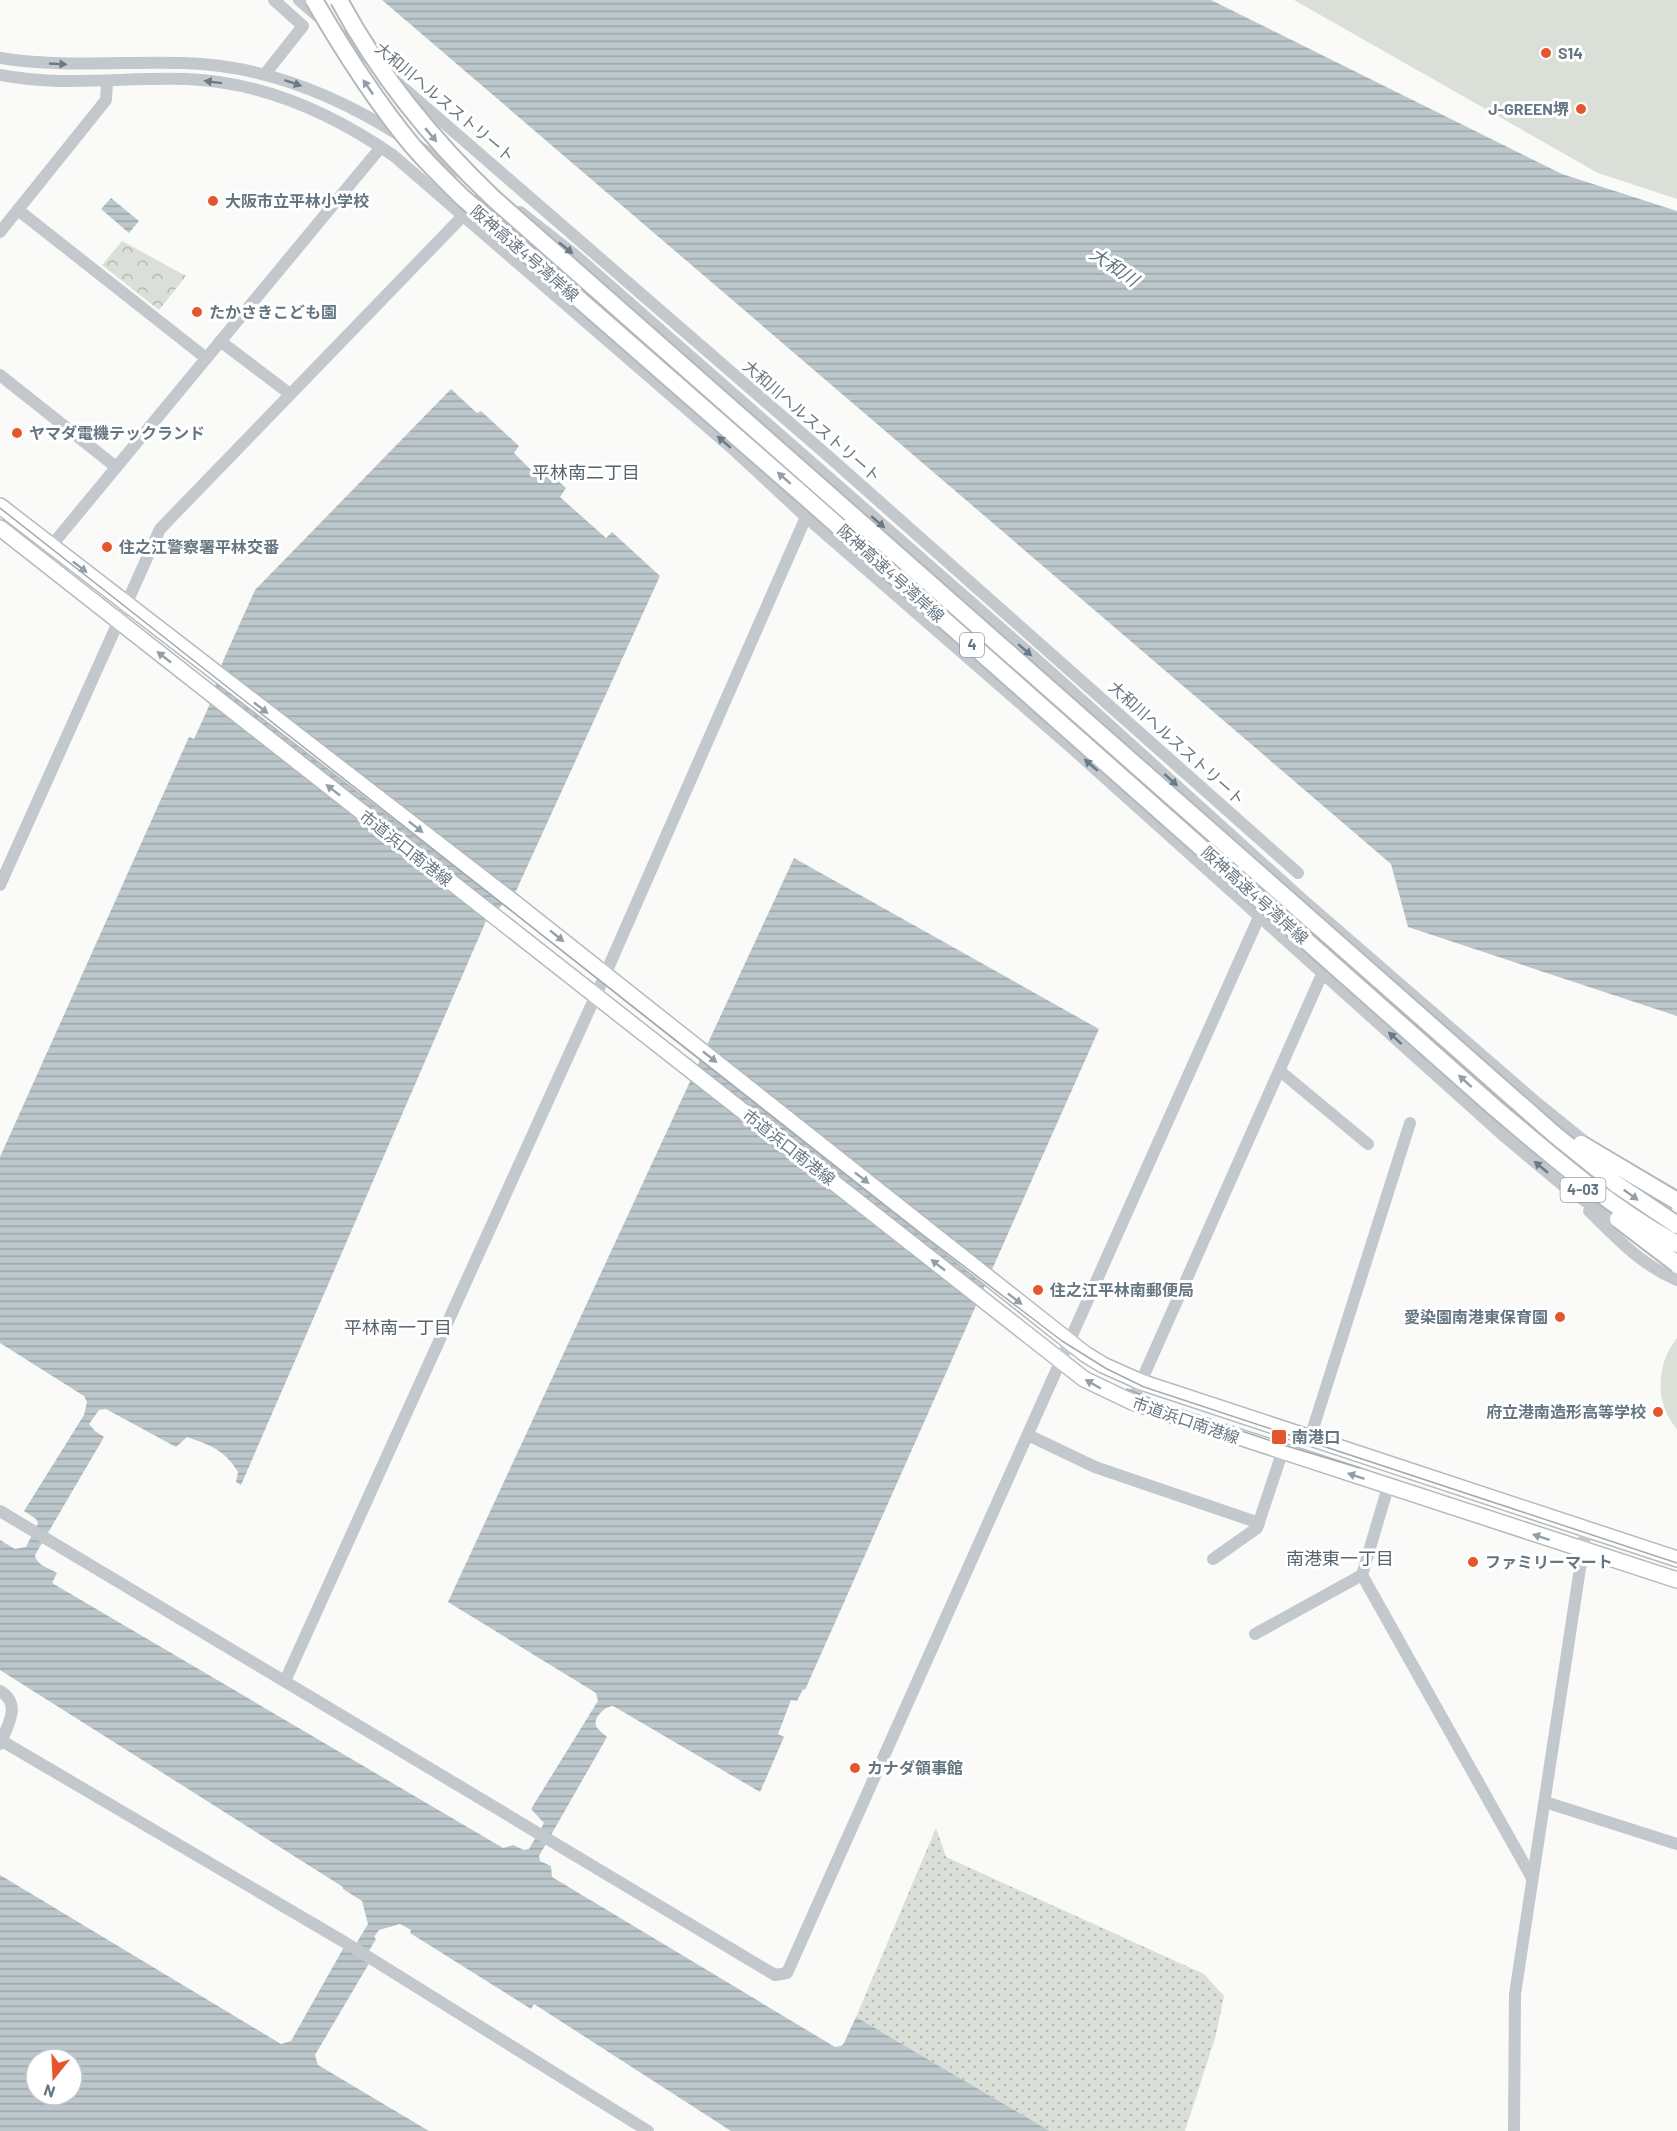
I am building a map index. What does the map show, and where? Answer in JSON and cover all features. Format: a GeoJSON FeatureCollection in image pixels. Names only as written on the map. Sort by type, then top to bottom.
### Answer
{"type":"FeatureCollection","features":[{"type":"Feature","properties":{"kind":"highway","name":"阪神高速4号湾岸線"},"geometry":{"type":"LineString","coordinates":[[314,0],[345,52],[393,122],[462,197],[812,502],[1495,1108],[1614,1205],[1677,1244]]}},
{"type":"Feature","properties":{"kind":"highway","name":"阪神高速4号湾岸線"},"geometry":{"type":"LineString","coordinates":[[339,0],[369,51],[415,115],[460,167],[494,199],[1554,1134],[1608,1178],[1677,1225]]}},
{"type":"Feature","properties":{"kind":"highway","name":"4-03"},"geometry":{"type":"LineString","coordinates":[[1491,1077],[1575,1140],[1677,1201]]}},
{"type":"Feature","properties":{"kind":"highway","name":"4-03"},"geometry":{"type":"LineString","coordinates":[[1495,1108],[1595,1201],[1677,1264]]}},
{"type":"Feature","properties":{"kind":"main road","name":"市道浜口南港線"},"geometry":{"type":"LineString","coordinates":[[0,506],[511,900],[1069,1342],[1103,1365],[1141,1382],[1677,1559]]}},
{"type":"Feature","properties":{"kind":"main road","name":"市道浜口南港線"},"geometry":{"type":"LineString","coordinates":[[0,528],[1060,1362],[1100,1388],[1132,1402],[1282,1453],[1677,1580]]}},
{"type":"Feature","properties":{"kind":"street"},"geometry":{"type":"LineString","coordinates":[[265,74],[303,26],[274,0]]}},
{"type":"Feature","properties":{"kind":"street","name":"大和川ヘルスストリート"},"geometry":{"type":"LineString","coordinates":[[299,0],[458,134],[826,455],[1298,873]]}},
{"type":"Feature","properties":{"kind":"street"},"geometry":{"type":"LineString","coordinates":[[0,58],[72,64],[186,63],[237,68],[265,74],[339,101],[380,123],[488,190],[575,255],[1053,674],[1298,896],[1454,1032],[1569,1129],[1643,1188],[1677,1210]]}},
{"type":"Feature","properties":{"kind":"street"},"geometry":{"type":"LineString","coordinates":[[0,75],[46,81],[188,79],[245,86],[303,104],[332,117],[381,147],[413,170],[1090,764],[1505,1137],[1566,1188],[1630,1251],[1647,1265],[1677,1280]]}},
{"type":"Feature","properties":{"kind":"street"},"geometry":{"type":"LineString","coordinates":[[0,232],[106,100],[107,81]]}},
{"type":"Feature","properties":{"kind":"street"},"geometry":{"type":"LineString","coordinates":[[51,545],[381,147]]}},
{"type":"Feature","properties":{"kind":"street"},"geometry":{"type":"LineString","coordinates":[[0,885],[160,529],[488,190]]}},
{"type":"Feature","properties":{"kind":"street"},"geometry":{"type":"LineString","coordinates":[[18,210],[206,358]]}},
{"type":"Feature","properties":{"kind":"street"},"geometry":{"type":"LineString","coordinates":[[220,341],[290,394]]}},
{"type":"Feature","properties":{"kind":"street"},"geometry":{"type":"LineString","coordinates":[[0,375],[116,467]]}},
{"type":"Feature","properties":{"kind":"street"},"geometry":{"type":"LineString","coordinates":[[285,1681],[605,975],[806,517],[834,484]]}},
{"type":"Feature","properties":{"kind":"street"},"geometry":{"type":"LineString","coordinates":[[0,1511],[774,1975],[787,1973],[1259,917],[1298,896]]}},
{"type":"Feature","properties":{"kind":"street"},"geometry":{"type":"LineString","coordinates":[[1132,1402],[1323,972]]}},
{"type":"Feature","properties":{"kind":"street"},"geometry":{"type":"LineString","coordinates":[[1454,1032],[1514,1076],[1625,1164],[1677,1195]]}},
{"type":"Feature","properties":{"kind":"street"},"geometry":{"type":"LineString","coordinates":[[1280,1071],[1368,1144]]}},
{"type":"Feature","properties":{"kind":"street"},"geometry":{"type":"LineString","coordinates":[[1310,1438],[1410,1123]]}},
{"type":"Feature","properties":{"kind":"street"},"geometry":{"type":"LineString","coordinates":[[1566,1188],[1616,1222],[1677,1257]]}},
{"type":"Feature","properties":{"kind":"street"},"geometry":{"type":"LineString","coordinates":[[1028,1436],[1095,1467],[1259,1522]]}},
{"type":"Feature","properties":{"kind":"street"},"geometry":{"type":"LineString","coordinates":[[1213,1559],[1257,1528],[1282,1453]]}},
{"type":"Feature","properties":{"kind":"street"},"geometry":{"type":"LineString","coordinates":[[1255,1634],[1362,1575],[1389,1487]]}},
{"type":"Feature","properties":{"kind":"street"},"geometry":{"type":"LineString","coordinates":[[1514,2131],[1515,1994],[1586,1529]]}},
{"type":"Feature","properties":{"kind":"street"},"geometry":{"type":"LineString","coordinates":[[1362,1575],[1532,1878]]}},
{"type":"Feature","properties":{"kind":"street"},"geometry":{"type":"LineString","coordinates":[[0,1690],[11,1700],[13,1712],[1,1742],[346,1943],[648,2131]]}},
{"type":"Feature","properties":{"kind":"street"},"geometry":{"type":"LineString","coordinates":[[1545,1802],[1677,1844]]}},
{"type":"Feature","properties":{"kind":"green space","name":"J-GREEN堺"},"geometry":{"type":"Polygon","coordinates":[[[1294,0],[1677,0],[1677,199],[1598,173],[1294,0]]]}},
{"type":"Feature","properties":{"kind":"green space"},"geometry":{"type":"Polygon","coordinates":[[[122,241],[186,276],[159,310],[102,265],[122,241]]]}},
{"type":"Feature","properties":{"kind":"green space"},"geometry":{"type":"Polygon","coordinates":[[[1677,1338],[1677,1429],[1664,1407],[1660,1384],[1665,1360],[1677,1338]]]}},
{"type":"Feature","properties":{"kind":"green space"},"geometry":{"type":"Polygon","coordinates":[[[936,1828],[946,1857],[1204,1974],[1224,1996],[1216,2035],[1185,2131],[1050,2131],[856,2017],[936,1828]]]}},
{"type":"Feature","properties":{"kind":"water","name":"大和川"},"geometry":{"type":"Polygon","coordinates":[[[382,0],[1211,0],[1562,174],[1677,211],[1677,1016],[1408,927],[1391,864],[382,0]]]}},
{"type":"Feature","properties":{"kind":"water"},"geometry":{"type":"Polygon","coordinates":[[[111,198],[139,221],[129,233],[101,209],[111,198]]]}},
{"type":"Feature","properties":{"kind":"water"},"geometry":{"type":"Polygon","coordinates":[[[451,389],[477,413],[481,411],[519,446],[514,453],[538,477],[544,479],[549,473],[566,488],[560,497],[606,538],[612,532],[660,576],[516,891],[486,921],[241,1485],[236,1482],[238,1472],[228,1458],[210,1446],[187,1437],[176,1447],[106,1409],[99,1410],[89,1424],[104,1437],[35,1555],[36,1558],[40,1564],[57,1573],[52,1583],[503,1848],[513,1845],[524,1850],[529,1849],[544,1823],[531,1809],[598,1701],[596,1693],[448,1602],[794,858],[1099,1029],[805,1690],[803,1689],[797,1701],[791,1700],[778,1734],[784,1737],[760,1792],[610,1706],[596,1719],[596,1726],[607,1737],[539,1856],[540,1861],[551,1866],[552,1877],[835,2047],[844,2043],[856,2017],[1050,2131],[731,2131],[534,2004],[531,2009],[410,1933],[411,1930],[400,1924],[379,1930],[374,1937],[376,1939],[369,1951],[374,1955],[315,2055],[318,2065],[429,2131],[0,2131],[0,1875],[281,2044],[291,2041],[348,1940],[356,1944],[368,1924],[362,1901],[343,1887],[0,1670],[0,1540],[15,1549],[26,1547],[38,1523],[24,1511],[84,1415],[87,1402],[84,1396],[0,1343],[0,1157],[189,737],[194,739],[209,706],[223,661],[255,590],[451,389]]]}},
{"type":"Feature","properties":{"kind":"tram line"},"geometry":{"type":"LineString","coordinates":[[0,508],[923,1235],[1062,1341],[1107,1369],[1144,1387],[1677,1563]]}},
{"type":"Feature","properties":{"kind":"tram line"},"geometry":{"type":"LineString","coordinates":[[1127,1389],[1176,1409],[1360,1468]]}},
{"type":"Feature","properties":{"kind":"place","name":"S14"},"geometry":{"type":"Point","coordinates":[1546,53]}},
{"type":"Feature","properties":{"kind":"place","name":"J-GREEN堺"},"geometry":{"type":"Point","coordinates":[1581,109]}},
{"type":"Feature","properties":{"kind":"place","name":"大阪市立平林小学校"},"geometry":{"type":"Point","coordinates":[213,201]}},
{"type":"Feature","properties":{"kind":"place","name":"たかさきこども園"},"geometry":{"type":"Point","coordinates":[197,312]}},
{"type":"Feature","properties":{"kind":"place","name":"ヤマダ電機テックランド"},"geometry":{"type":"Point","coordinates":[17,433]}},
{"type":"Feature","properties":{"kind":"place","name":"住之江警察署平林交番"},"geometry":{"type":"Point","coordinates":[107,547]}},
{"type":"Feature","properties":{"kind":"place","name":"住之江平林南郵便局"},"geometry":{"type":"Point","coordinates":[1038,1290]}},
{"type":"Feature","properties":{"kind":"place","name":"愛染園南港東保育園"},"geometry":{"type":"Point","coordinates":[1560,1317]}},
{"type":"Feature","properties":{"kind":"place","name":"府立港南造形高等学校"},"geometry":{"type":"Point","coordinates":[1658,1412]}},
{"type":"Feature","properties":{"kind":"place","name":"南港口"},"geometry":{"type":"Point","coordinates":[1279,1437]}},
{"type":"Feature","properties":{"kind":"place","name":"ファミリーマート"},"geometry":{"type":"Point","coordinates":[1473,1562]}},
{"type":"Feature","properties":{"kind":"place","name":"カナダ領事館"},"geometry":{"type":"Point","coordinates":[855,1768]}},
{"type":"Feature","properties":{"kind":"district","name":"平林南二丁目"},"geometry":{"type":"Point","coordinates":[586,473]}},
{"type":"Feature","properties":{"kind":"district","name":"平林南一丁目"},"geometry":{"type":"Point","coordinates":[398,1328]}},
{"type":"Feature","properties":{"kind":"district","name":"南港東一丁目"},"geometry":{"type":"Point","coordinates":[1340,1559]}}]}
